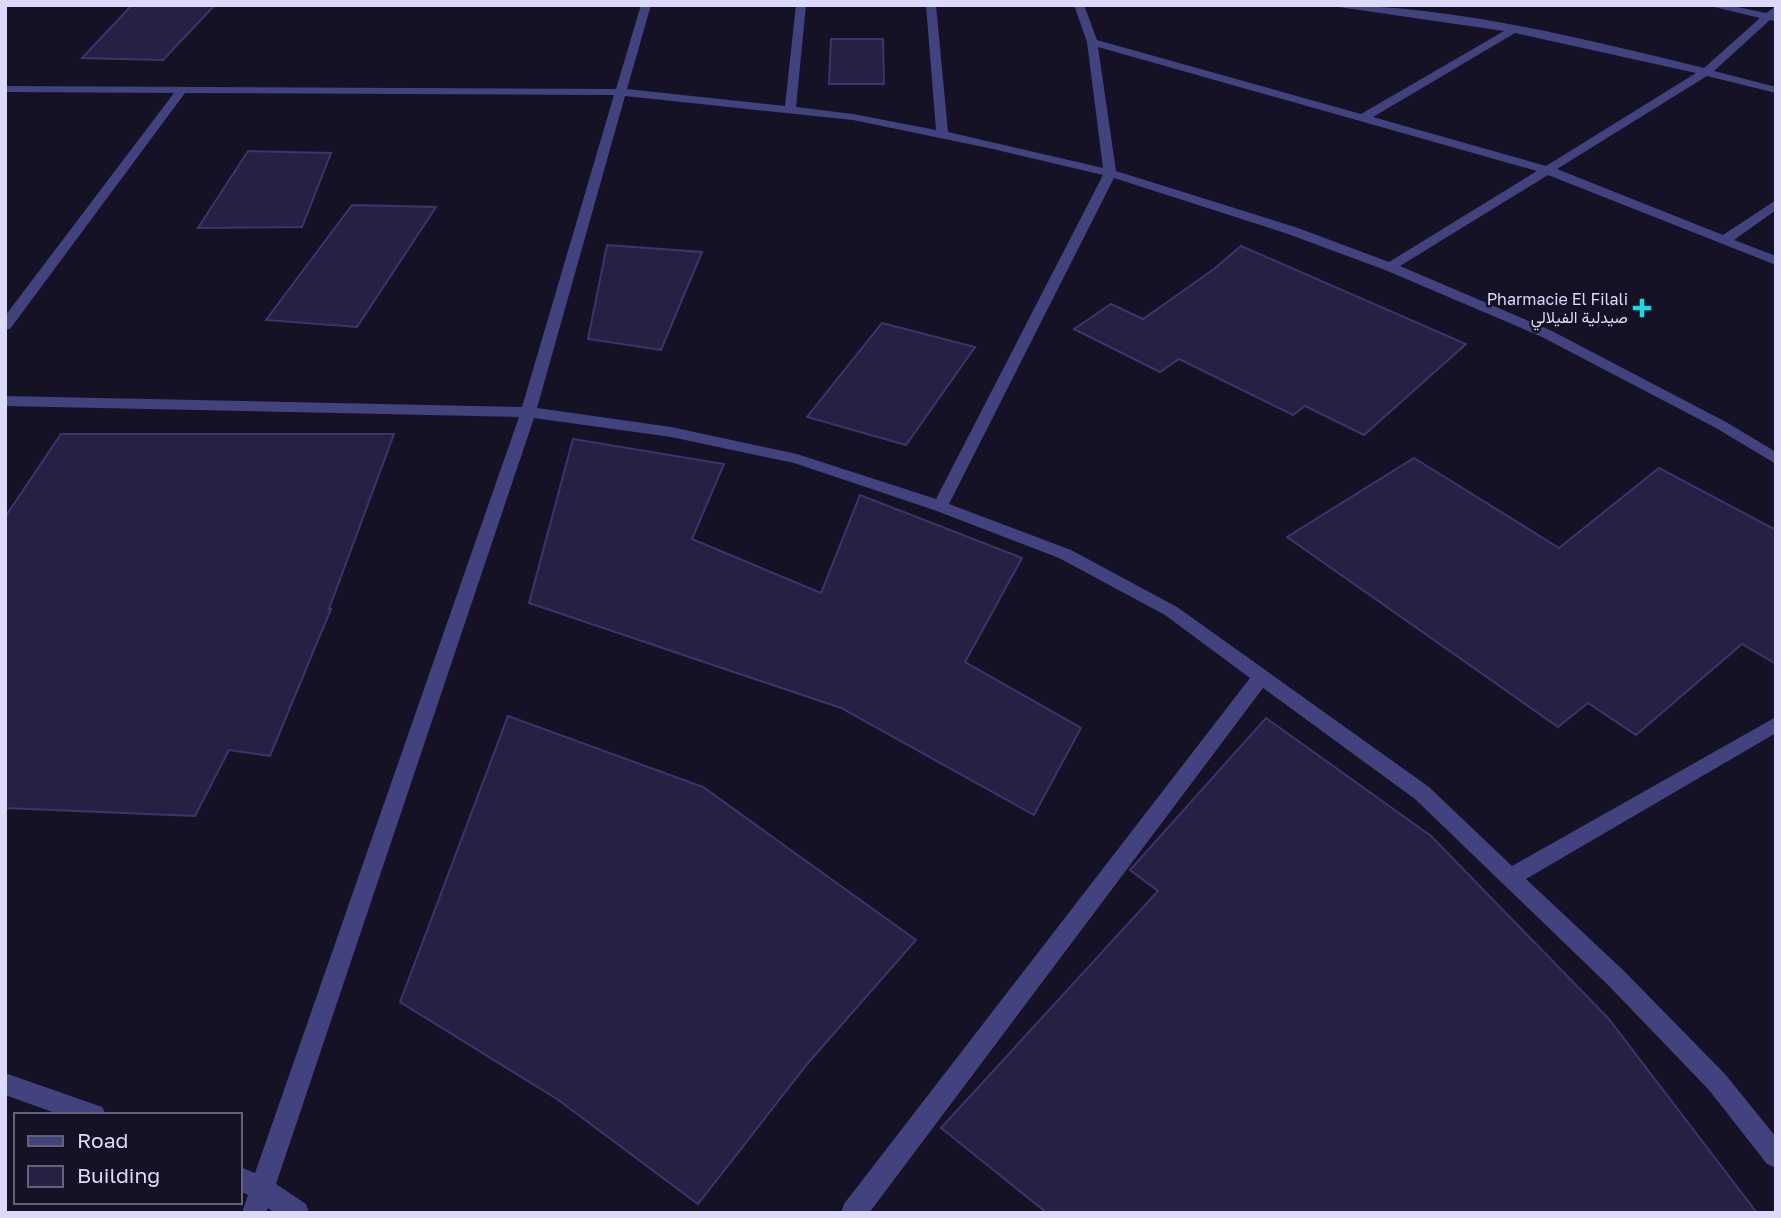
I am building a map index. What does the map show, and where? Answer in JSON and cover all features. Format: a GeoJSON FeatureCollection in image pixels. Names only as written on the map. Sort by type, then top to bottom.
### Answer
{"type":"FeatureCollection","features":[{"type":"Feature","properties":{"kind":"street"},"geometry":{"type":"LineString","coordinates":[[254,1213],[250,1184],[528,412],[646,5]]}},
{"type":"Feature","properties":{"kind":"street"},"geometry":{"type":"LineString","coordinates":[[790,110],[801,5]]}},
{"type":"Feature","properties":{"kind":"street"},"geometry":{"type":"LineString","coordinates":[[931,5],[942,135]]}},
{"type":"Feature","properties":{"kind":"street"},"geometry":{"type":"LineString","coordinates":[[940,506],[1110,173],[1092,42],[1079,5]]}},
{"type":"Feature","properties":{"kind":"street"},"geometry":{"type":"LineString","coordinates":[[1329,5],[1394,10],[1515,29],[1776,90]]}},
{"type":"Feature","properties":{"kind":"street"},"geometry":{"type":"LineString","coordinates":[[1711,5],[1774,14]]}},
{"type":"Feature","properties":{"kind":"street"},"geometry":{"type":"LineString","coordinates":[[1390,267],[1706,72],[1774,14]]}},
{"type":"Feature","properties":{"kind":"street"},"geometry":{"type":"LineString","coordinates":[[1365,117],[1515,29]]}},
{"type":"Feature","properties":{"kind":"street"},"geometry":{"type":"LineString","coordinates":[[1092,42],[1547,170],[1776,261]]}},
{"type":"Feature","properties":{"kind":"street"},"geometry":{"type":"LineString","coordinates":[[5,89],[621,92],[853,117],[942,135],[1110,173],[1293,231],[1390,267],[1545,333],[1721,425],[1776,459]]}},
{"type":"Feature","properties":{"kind":"street"},"geometry":{"type":"LineString","coordinates":[[5,326],[181,91]]}},
{"type":"Feature","properties":{"kind":"street"},"geometry":{"type":"LineString","coordinates":[[1726,239],[1776,204]]}},
{"type":"Feature","properties":{"kind":"street"},"geometry":{"type":"LineString","coordinates":[[5,401],[528,412],[671,432],[797,459],[940,506],[1065,554],[1171,611],[1422,793],[1511,877],[1717,1082],[1776,1156]]}},
{"type":"Feature","properties":{"kind":"street"},"geometry":{"type":"LineString","coordinates":[[853,1213],[1262,676]]}},
{"type":"Feature","properties":{"kind":"street"},"geometry":{"type":"LineString","coordinates":[[1511,877],[1776,723]]}},
{"type":"Feature","properties":{"kind":"street"},"geometry":{"type":"LineString","coordinates":[[5,1084],[88,1113]]}},
{"type":"Feature","properties":{"kind":"street"},"geometry":{"type":"LineString","coordinates":[[250,1184],[297,1213]]}},
{"type":"Feature","properties":{"kind":"building"},"geometry":{"type":"Polygon","coordinates":[[[132,5],[215,5],[163,60],[82,58],[132,5]]]}},
{"type":"Feature","properties":{"kind":"building"},"geometry":{"type":"Polygon","coordinates":[[[831,39],[883,39],[884,84],[829,84],[831,39]]]}},
{"type":"Feature","properties":{"kind":"building"},"geometry":{"type":"Polygon","coordinates":[[[248,151],[331,153],[302,227],[198,228],[248,151]]]}},
{"type":"Feature","properties":{"kind":"building"},"geometry":{"type":"Polygon","coordinates":[[[352,205],[436,207],[357,327],[266,320],[352,205]]]}},
{"type":"Feature","properties":{"kind":"building"},"geometry":{"type":"Polygon","coordinates":[[[607,245],[702,252],[661,350],[588,339],[607,245]]]}},
{"type":"Feature","properties":{"kind":"building"},"geometry":{"type":"Polygon","coordinates":[[[1241,246],[1466,344],[1364,435],[1305,406],[1293,415],[1179,359],[1160,372],[1074,329],[1111,304],[1143,319],[1214,269],[1241,246]]]}},
{"type":"Feature","properties":{"kind":"building"},"geometry":{"type":"Polygon","coordinates":[[[882,323],[975,347],[906,445],[807,417],[882,323]]]}},
{"type":"Feature","properties":{"kind":"building"},"geometry":{"type":"Polygon","coordinates":[[[61,434],[394,434],[331,609],[270,756],[229,750],[195,816],[5,808],[5,517],[61,434]]]}},
{"type":"Feature","properties":{"kind":"building"},"geometry":{"type":"Polygon","coordinates":[[[573,439],[724,464],[692,539],[821,593],[860,495],[1022,558],[965,662],[1081,728],[1034,815],[841,708],[529,603],[573,439]]]}},
{"type":"Feature","properties":{"kind":"building"},"geometry":{"type":"Polygon","coordinates":[[[1414,458],[1559,548],[1659,468],[1776,530],[1776,664],[1742,644],[1636,735],[1588,703],[1558,727],[1287,537],[1414,458]]]}},
{"type":"Feature","properties":{"kind":"building"},"geometry":{"type":"Polygon","coordinates":[[[508,716],[703,787],[916,940],[808,1063],[698,1204],[557,1099],[400,1002],[508,716]]]}},
{"type":"Feature","properties":{"kind":"building"},"geometry":{"type":"Polygon","coordinates":[[[1266,718],[1431,836],[1608,1018],[1757,1213],[1047,1213],[941,1128],[1158,891],[1130,870],[1266,718]]]}},
{"type":"Feature","properties":{"kind":"place","name":"Pharmacie El Filali صيدلية الفيلالي"},"geometry":{"type":"Point","coordinates":[1642,308]}}]}
